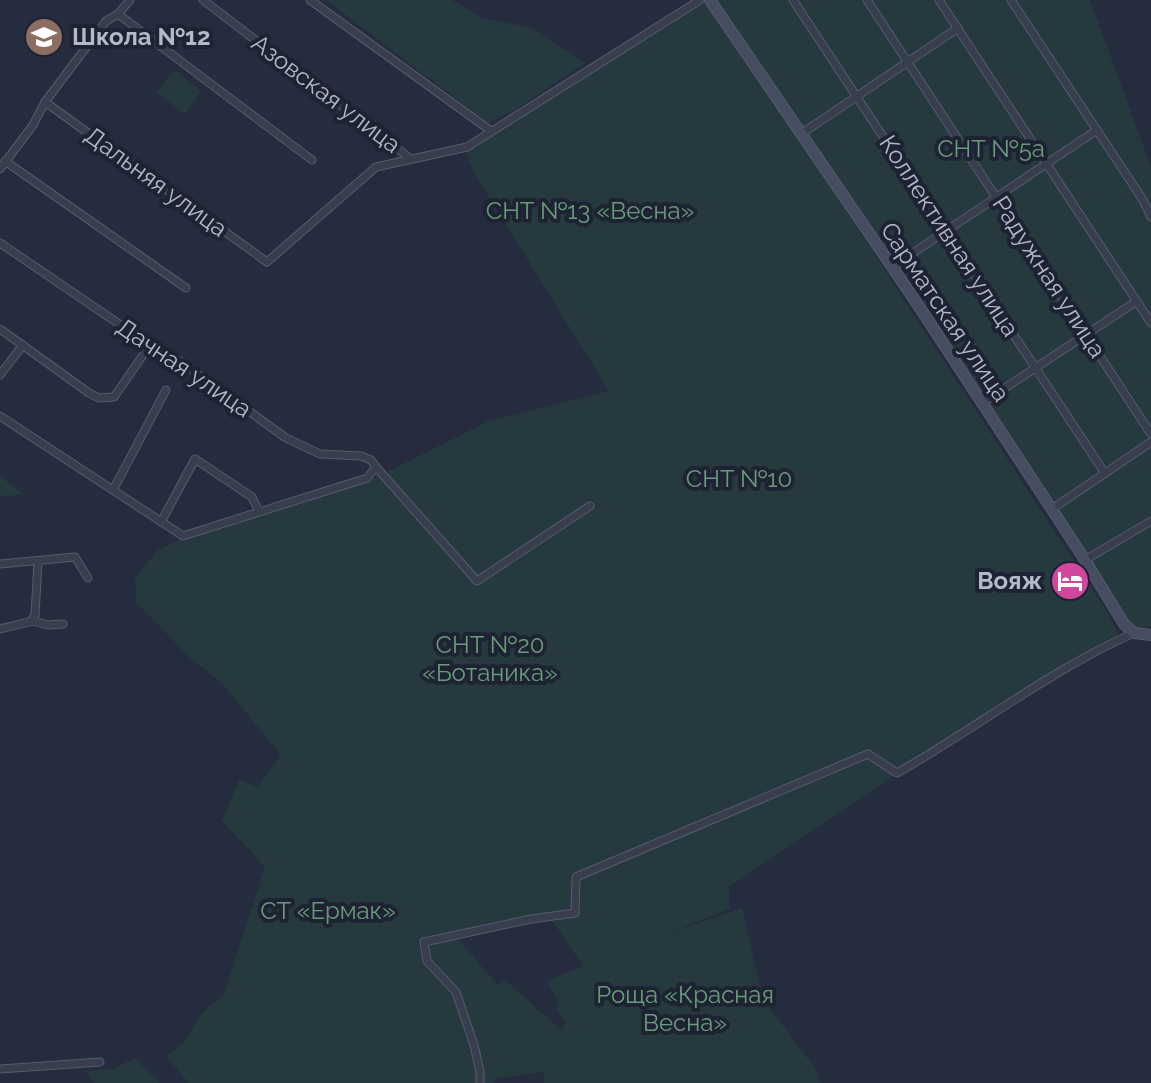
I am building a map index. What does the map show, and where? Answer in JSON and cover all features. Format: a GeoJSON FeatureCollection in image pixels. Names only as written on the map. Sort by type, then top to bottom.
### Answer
{"type":"FeatureCollection","features":[{"type":"Feature","properties":{"kind":"main road","name":"Сарматская улица"},"geometry":{"type":"LineString","coordinates":[[710,0],[892,267],[1124,624],[1134,633]]}},
{"type":"Feature","properties":{"kind":"main road"},"geometry":{"type":"LineString","coordinates":[[1134,633],[1151,635]]}},
{"type":"Feature","properties":{"kind":"street"},"geometry":{"type":"LineString","coordinates":[[0,169],[33,125],[45,102],[106,21],[118,14],[130,0]]}},
{"type":"Feature","properties":{"kind":"street","name":"Азовская улица"},"geometry":{"type":"LineString","coordinates":[[203,0],[411,159]]}},
{"type":"Feature","properties":{"kind":"street"},"geometry":{"type":"LineString","coordinates":[[310,0],[491,131]]}},
{"type":"Feature","properties":{"kind":"street"},"geometry":{"type":"LineString","coordinates":[[411,159],[467,147],[700,0]]}},
{"type":"Feature","properties":{"kind":"street","name":"Коллективная улица"},"geometry":{"type":"LineString","coordinates":[[793,0],[1104,472]]}},
{"type":"Feature","properties":{"kind":"street","name":"Радужная улица"},"geometry":{"type":"LineString","coordinates":[[867,0],[1151,434]]}},
{"type":"Feature","properties":{"kind":"street"},"geometry":{"type":"LineString","coordinates":[[939,0],[1151,323]]}},
{"type":"Feature","properties":{"kind":"street"},"geometry":{"type":"LineString","coordinates":[[1011,0],[1143,200],[1151,217]]}},
{"type":"Feature","properties":{"kind":"street"},"geometry":{"type":"LineString","coordinates":[[118,14],[312,160]]}},
{"type":"Feature","properties":{"kind":"street"},"geometry":{"type":"LineString","coordinates":[[801,134],[958,28]]}},
{"type":"Feature","properties":{"kind":"street","name":"Дальняя улица"},"geometry":{"type":"LineString","coordinates":[[45,102],[267,262],[376,167],[411,159]]}},
{"type":"Feature","properties":{"kind":"street"},"geometry":{"type":"LineString","coordinates":[[892,267],[1097,130]]}},
{"type":"Feature","properties":{"kind":"street"},"geometry":{"type":"LineString","coordinates":[[5,161],[186,288]]}},
{"type":"Feature","properties":{"kind":"street","name":"Дачная улица"},"geometry":{"type":"LineString","coordinates":[[0,243],[150,345],[181,362],[286,438],[320,454],[361,456],[371,460],[376,467]]}},
{"type":"Feature","properties":{"kind":"street"},"geometry":{"type":"LineString","coordinates":[[982,403],[1137,301]]}},
{"type":"Feature","properties":{"kind":"street"},"geometry":{"type":"LineString","coordinates":[[0,329],[89,393],[107,399],[119,391],[150,345]]}},
{"type":"Feature","properties":{"kind":"street"},"geometry":{"type":"LineString","coordinates":[[0,375],[23,345]]}},
{"type":"Feature","properties":{"kind":"street"},"geometry":{"type":"LineString","coordinates":[[113,490],[166,390]]}},
{"type":"Feature","properties":{"kind":"street"},"geometry":{"type":"LineString","coordinates":[[0,416],[183,536],[367,478],[376,467],[477,581],[590,506]]}},
{"type":"Feature","properties":{"kind":"street"},"geometry":{"type":"LineString","coordinates":[[1052,509],[1151,442]]}},
{"type":"Feature","properties":{"kind":"street"},"geometry":{"type":"LineString","coordinates":[[161,522],[195,459],[252,497],[259,512]]}},
{"type":"Feature","properties":{"kind":"street"},"geometry":{"type":"LineString","coordinates":[[1085,560],[1151,521]]}},
{"type":"Feature","properties":{"kind":"street"},"geometry":{"type":"LineString","coordinates":[[0,564],[75,557],[88,578]]}},
{"type":"Feature","properties":{"kind":"street"},"geometry":{"type":"LineString","coordinates":[[29,623],[35,615],[38,562]]}},
{"type":"Feature","properties":{"kind":"street"},"geometry":{"type":"LineString","coordinates":[[0,629],[33,621],[48,625],[63,624]]}},
{"type":"Feature","properties":{"kind":"street"},"geometry":{"type":"LineString","coordinates":[[480,1083],[474,1045],[456,992],[427,961],[424,942],[531,919],[575,913],[576,877],[868,754],[897,773],[1094,651],[1134,633]]}},
{"type":"Feature","properties":{"kind":"street"},"geometry":{"type":"LineString","coordinates":[[0,1069],[100,1062]]}},
{"type":"Feature","properties":{"kind":"green space"},"geometry":{"type":"Polygon","coordinates":[[[326,0],[452,0],[480,17],[531,28],[585,63],[517,109],[488,123],[326,0]]]}},
{"type":"Feature","properties":{"kind":"green space"},"geometry":{"type":"Polygon","coordinates":[[[703,0],[765,86],[1107,612],[1123,643],[894,776],[729,887],[729,909],[662,936],[742,908],[763,999],[817,1071],[820,1083],[544,1083],[544,1072],[495,1079],[493,1083],[189,1083],[166,1056],[184,1042],[201,1014],[224,994],[265,867],[222,821],[239,780],[258,787],[281,755],[220,681],[193,661],[136,602],[135,578],[159,549],[189,536],[333,486],[356,487],[489,421],[609,391],[474,173],[464,148],[703,0]],[[547,913],[454,935],[498,985],[504,981],[511,985],[560,1029],[565,1028],[564,1021],[547,981],[583,966],[547,913]]]}},
{"type":"Feature","properties":{"kind":"green space","name":"СНТ №5а"},"geometry":{"type":"Polygon","coordinates":[[[716,0],[1090,0],[1151,167],[1151,626],[1141,630],[1128,625],[1091,558],[716,0]]]}},
{"type":"Feature","properties":{"kind":"green space"},"geometry":{"type":"Polygon","coordinates":[[[175,70],[201,91],[185,114],[156,92],[175,70]]]}},
{"type":"Feature","properties":{"kind":"green space"},"geometry":{"type":"Polygon","coordinates":[[[1,477],[24,494],[0,497],[1,477]]]}},
{"type":"Feature","properties":{"kind":"green space"},"geometry":{"type":"Polygon","coordinates":[[[134,1058],[160,1083],[94,1083],[86,1071],[116,1068],[134,1058]]]}},
{"type":"Feature","properties":{"kind":"place","name":"Школа №12"},"geometry":{"type":"Point","coordinates":[44,37]}},
{"type":"Feature","properties":{"kind":"place","name":"Вояж"},"geometry":{"type":"Point","coordinates":[1070,581]}},
{"type":"Feature","properties":{"kind":"park label","name":"СНТ №13 «Весна»"},"geometry":{"type":"Point","coordinates":[590,211]}},
{"type":"Feature","properties":{"kind":"park label","name":"СНТ №10"},"geometry":{"type":"Point","coordinates":[739,479]}},
{"type":"Feature","properties":{"kind":"park label","name":"СНТ №20 «Ботаника»"},"geometry":{"type":"Point","coordinates":[490,659]}},
{"type":"Feature","properties":{"kind":"park label","name":"СТ «Ермак»"},"geometry":{"type":"Point","coordinates":[328,911]}},
{"type":"Feature","properties":{"kind":"park label","name":"Роща «Красная Весна»"},"geometry":{"type":"Point","coordinates":[685,1009]}}]}
